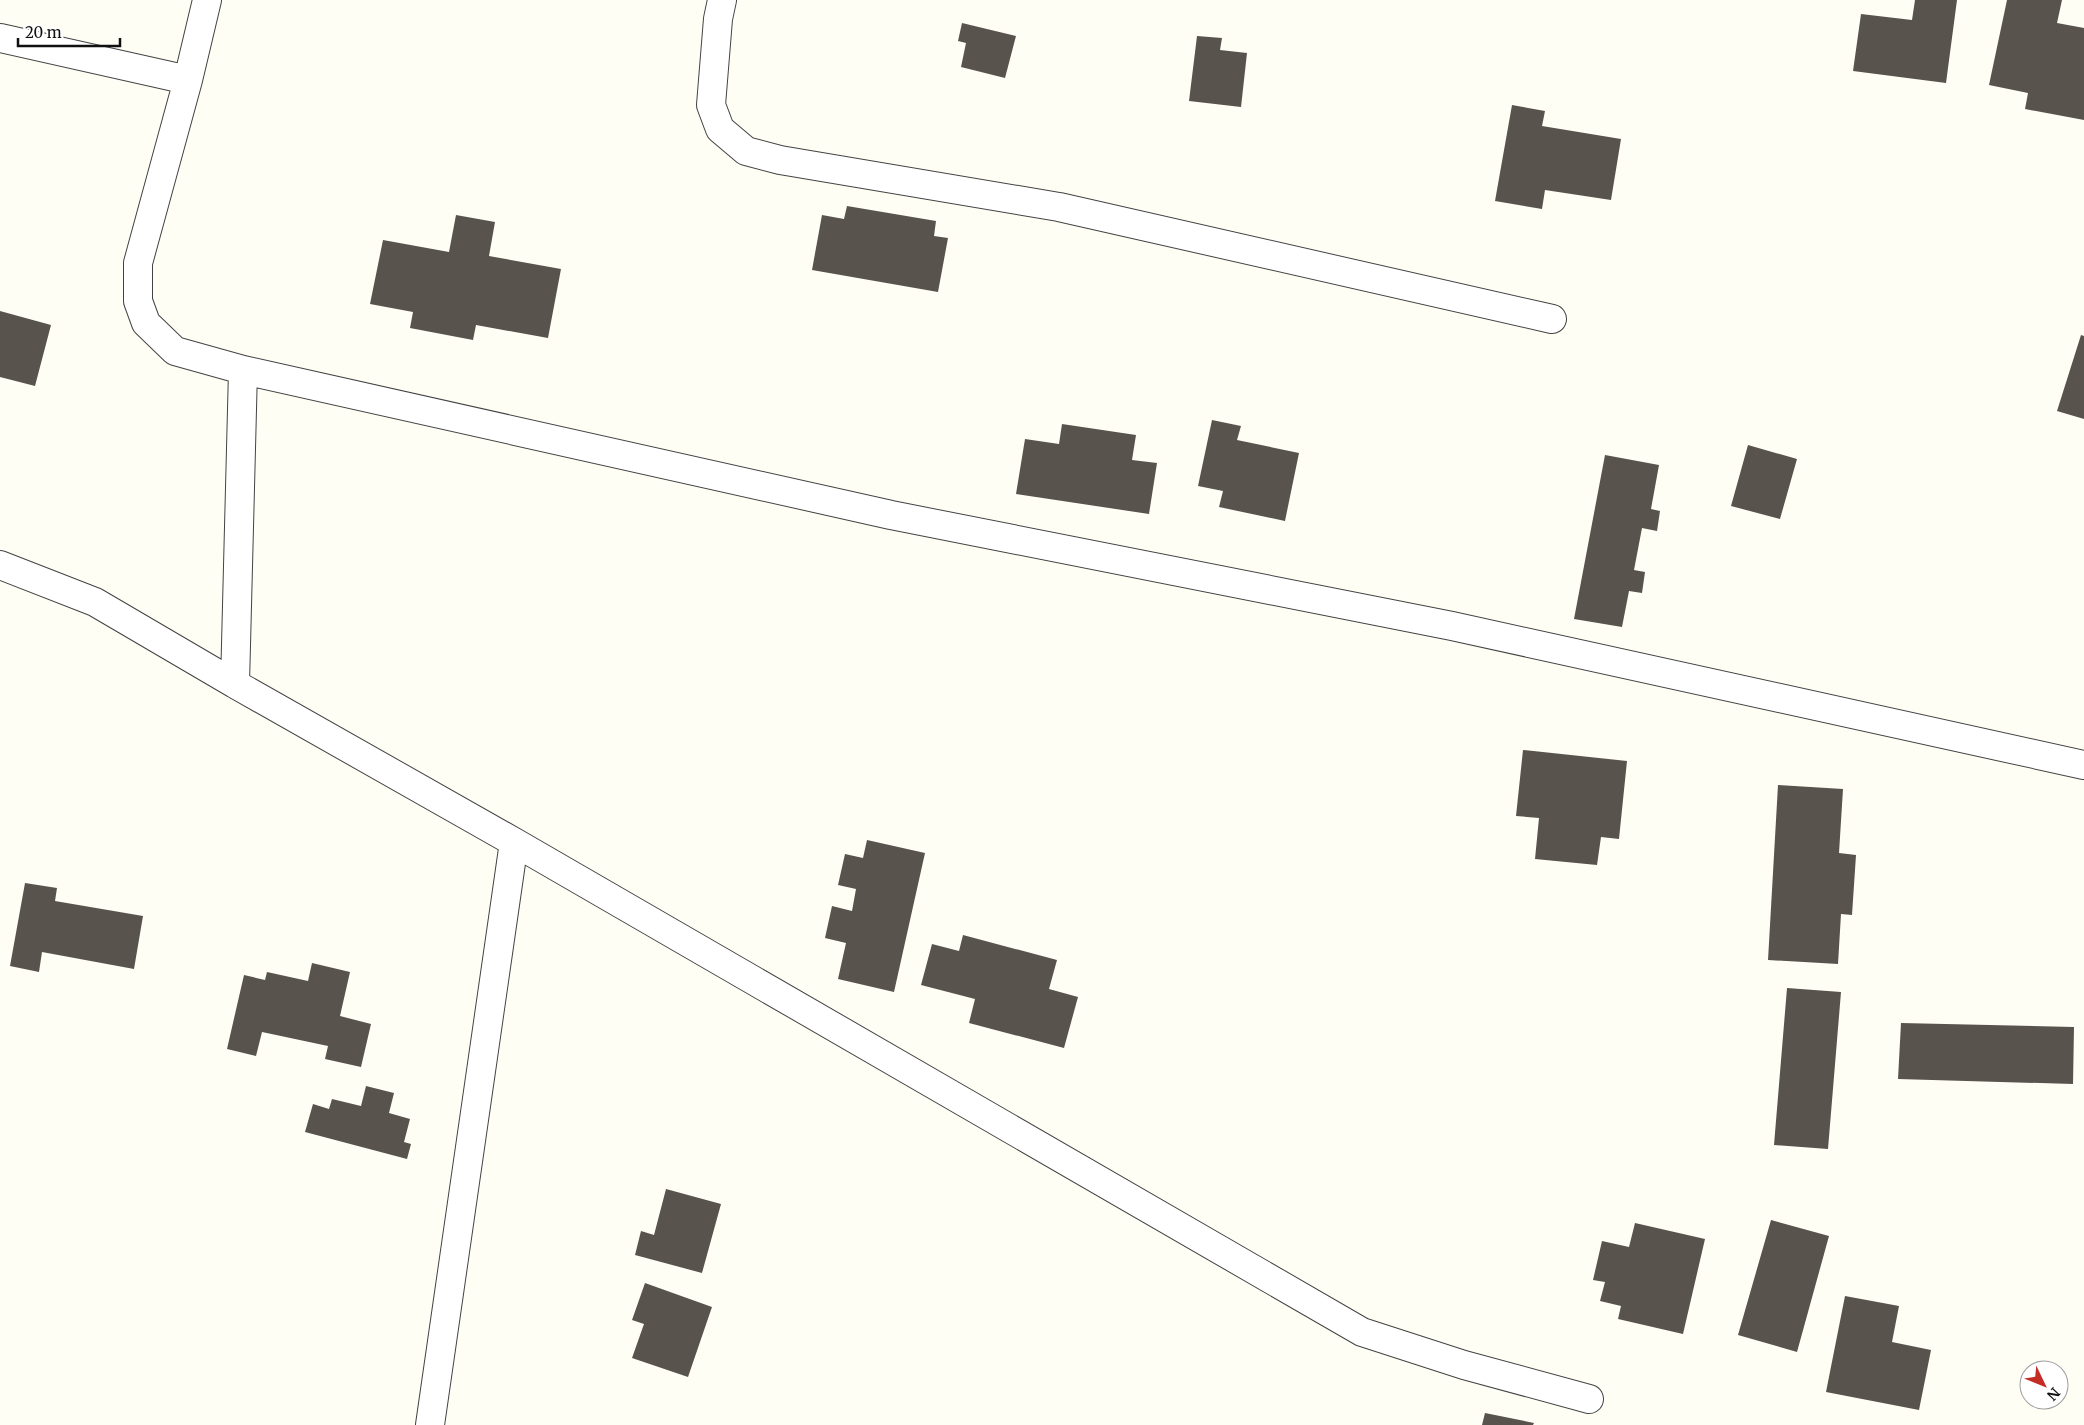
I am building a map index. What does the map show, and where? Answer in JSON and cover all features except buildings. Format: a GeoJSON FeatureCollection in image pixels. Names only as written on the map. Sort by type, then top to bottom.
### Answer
{"type":"FeatureCollection","features":[{"type":"Feature","properties":{"kind":"street"},"geometry":{"type":"LineString","coordinates":[[207,0],[188,80],[138,263],[138,300],[146,323],[175,352],[243,370],[891,516],[1452,626],[2084,765]]}},
{"type":"Feature","properties":{"kind":"street"},"geometry":{"type":"LineString","coordinates":[[722,0],[718,19],[711,105],[720,129],[746,151],[780,160],[1059,207],[1552,319]]}},
{"type":"Feature","properties":{"kind":"street"},"geometry":{"type":"LineString","coordinates":[[0,38],[188,80]]}},
{"type":"Feature","properties":{"kind":"street"},"geometry":{"type":"LineString","coordinates":[[235,684],[243,370]]}},
{"type":"Feature","properties":{"kind":"street"},"geometry":{"type":"LineString","coordinates":[[0,565],[95,602],[1362,1332],[1464,1365],[1589,1399]]}},
{"type":"Feature","properties":{"kind":"street"},"geometry":{"type":"LineString","coordinates":[[430,1425],[514,842]]}}]}
